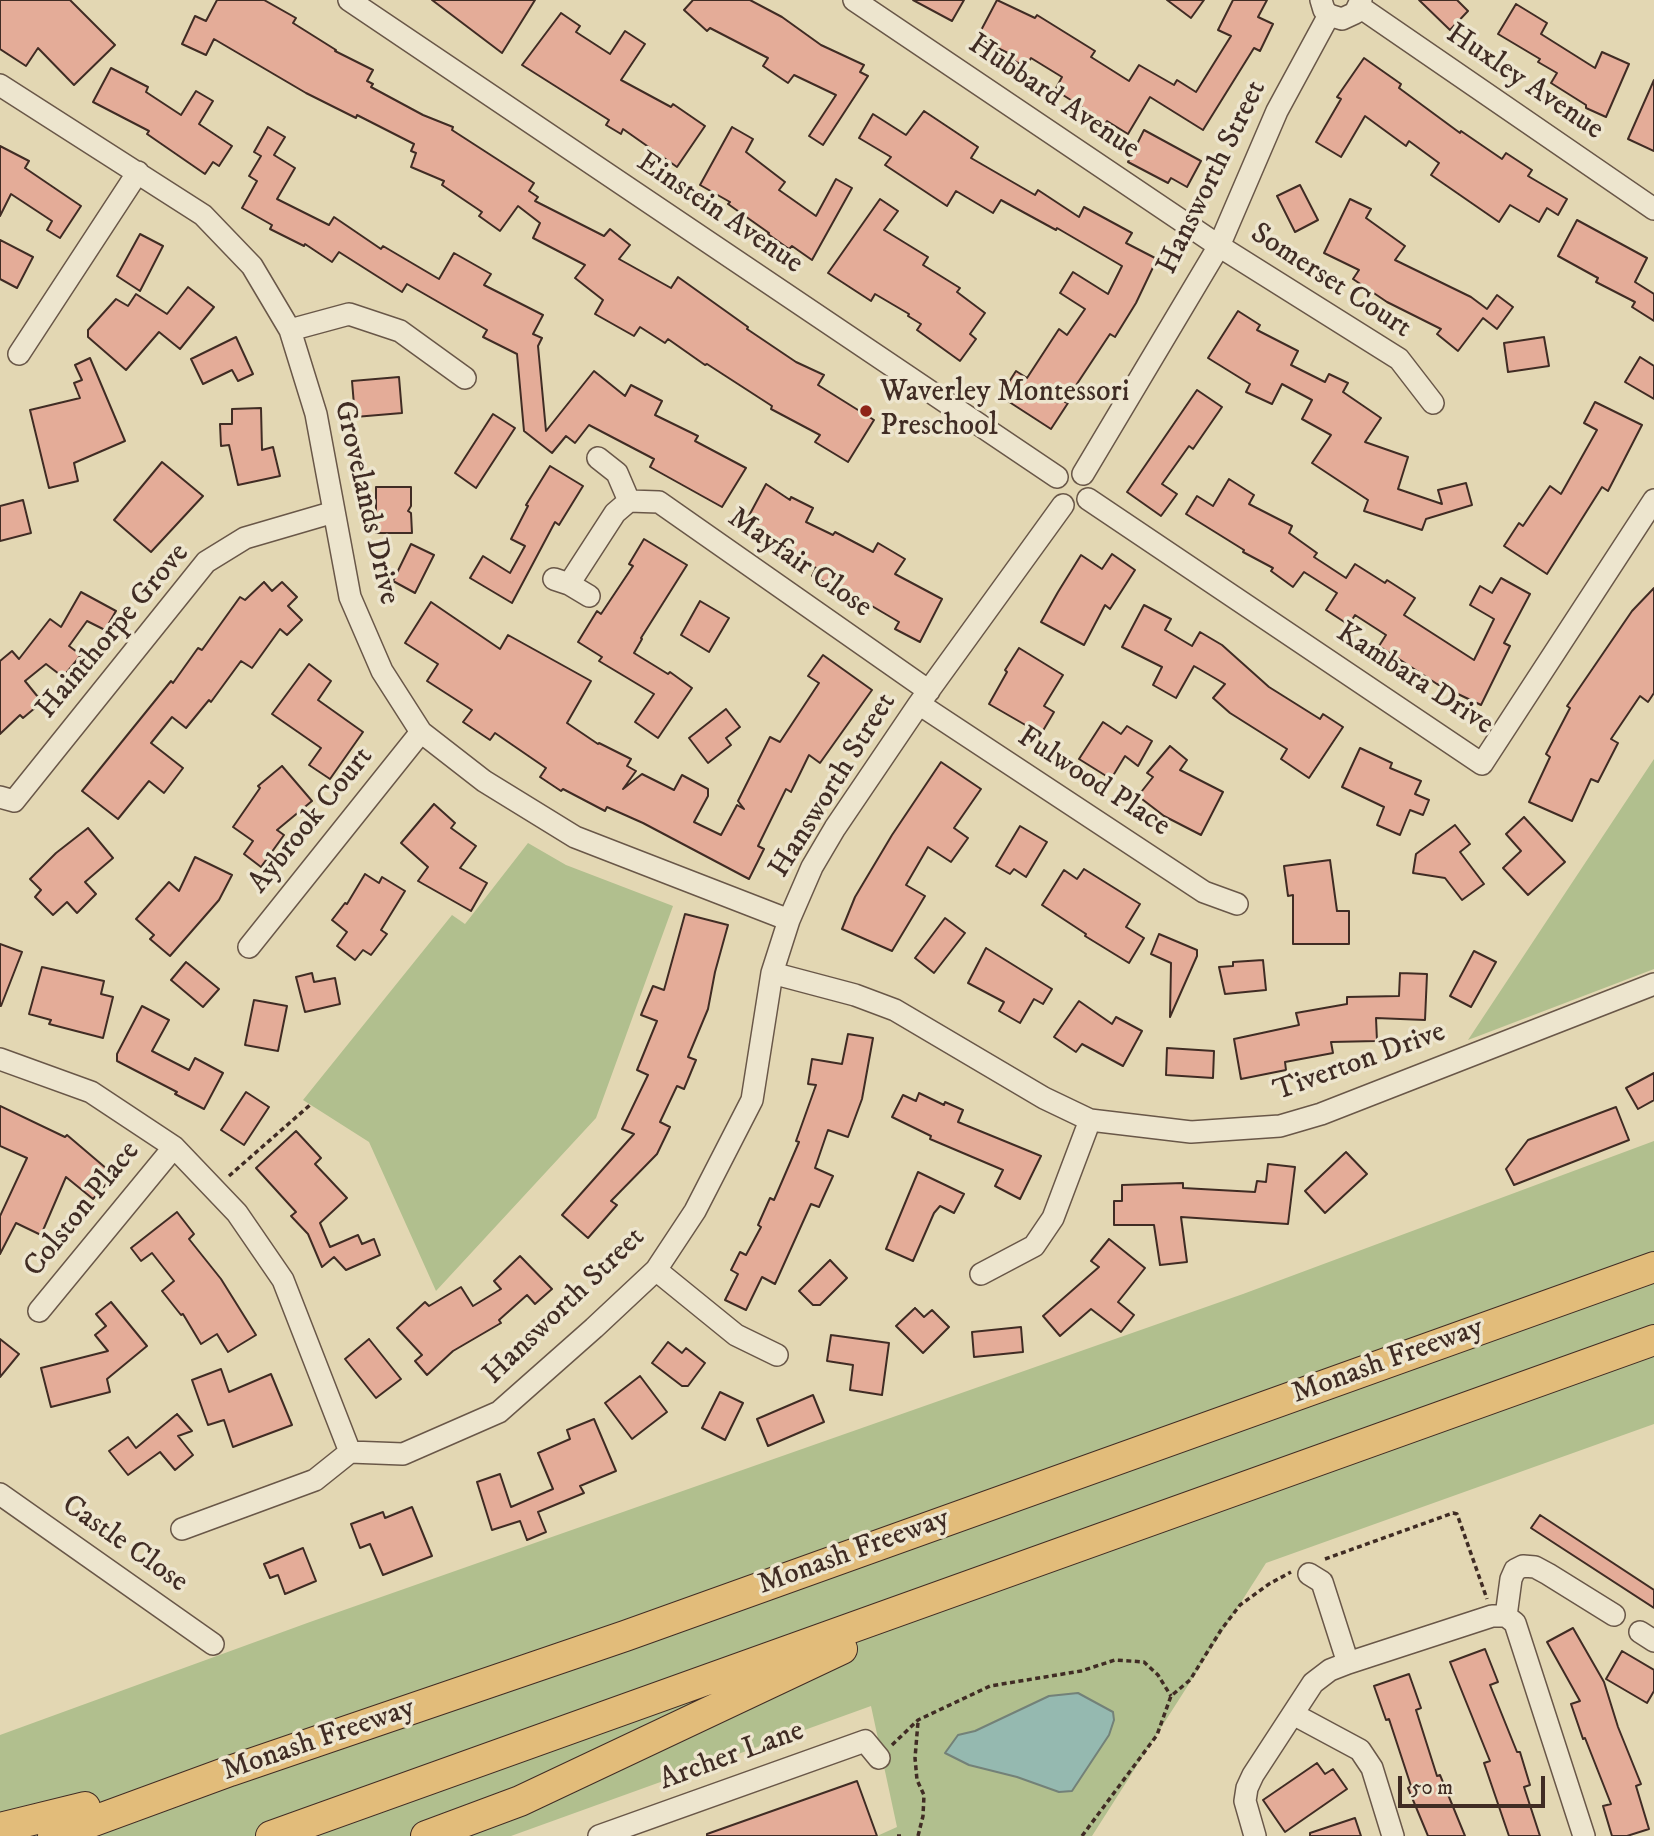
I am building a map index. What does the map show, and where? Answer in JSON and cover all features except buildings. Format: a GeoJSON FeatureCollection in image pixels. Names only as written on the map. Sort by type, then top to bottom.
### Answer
{"type":"FeatureCollection","features":[{"type":"Feature","properties":{"kind":"highway","name":"Monash Freeway"},"geometry":{"type":"LineString","coordinates":[[53,1836],[230,1771],[625,1636],[1654,1267]]}},
{"type":"Feature","properties":{"kind":"highway"},"geometry":{"type":"LineString","coordinates":[[271,1836],[1654,1340]]}},
{"type":"Feature","properties":{"kind":"highway"},"geometry":{"type":"LineString","coordinates":[[426,1836],[520,1801],[984,1580]]}},
{"type":"Feature","properties":{"kind":"highway"},"geometry":{"type":"LineString","coordinates":[[0,1828],[230,1771]]}},
{"type":"Feature","properties":{"kind":"street","name":"Einstein Avenue"},"geometry":{"type":"LineString","coordinates":[[349,0],[1057,477]]}},
{"type":"Feature","properties":{"kind":"street","name":"Hubbard Avenue"},"geometry":{"type":"LineString","coordinates":[[854,0],[1219,246]]}},
{"type":"Feature","properties":{"kind":"street"},"geometry":{"type":"LineString","coordinates":[[1325,8],[1335,18],[1349,17],[1360,4]]}},
{"type":"Feature","properties":{"kind":"street","name":"Huxley Avenue"},"geometry":{"type":"LineString","coordinates":[[1360,4],[1654,209]]}},
{"type":"Feature","properties":{"kind":"street","name":"Hansworth Street"},"geometry":{"type":"LineString","coordinates":[[1083,474],[1219,246],[1325,8]]}},
{"type":"Feature","properties":{"kind":"street","name":"Grovelands Drive"},"geometry":{"type":"LineString","coordinates":[[0,85],[204,215],[252,266],[290,330],[316,414],[350,597],[382,671],[421,732],[484,780],[575,837],[789,919]]}},
{"type":"Feature","properties":{"kind":"street"},"geometry":{"type":"LineString","coordinates":[[19,354],[138,172]]}},
{"type":"Feature","properties":{"kind":"street","name":"Somerset Court"},"geometry":{"type":"LineString","coordinates":[[1219,246],[1399,359],[1433,403]]}},
{"type":"Feature","properties":{"kind":"street"},"geometry":{"type":"LineString","coordinates":[[290,330],[349,314],[400,331],[465,377]]}},
{"type":"Feature","properties":{"kind":"street"},"geometry":{"type":"LineString","coordinates":[[589,596],[561,582],[615,513],[629,500],[617,473],[598,458]]}},
{"type":"Feature","properties":{"kind":"street"},"geometry":{"type":"LineString","coordinates":[[1067,470],[1083,474],[1090,484],[1087,499],[1077,506],[1063,505],[1053,489],[1057,477],[1067,470]]}},
{"type":"Feature","properties":{"kind":"street","name":"Kambara Drive"},"geometry":{"type":"LineString","coordinates":[[1087,499],[1482,764],[1654,500]]}},
{"type":"Feature","properties":{"kind":"street","name":"Mayfair Close"},"geometry":{"type":"LineString","coordinates":[[629,500],[659,502],[924,697]]}},
{"type":"Feature","properties":{"kind":"street","name":"Hansworth Street"},"geometry":{"type":"LineString","coordinates":[[350,1452],[403,1454],[499,1412],[656,1270],[695,1211],[752,1100],[772,973],[789,919],[813,867],[835,828],[924,697],[1063,505]]}},
{"type":"Feature","properties":{"kind":"street","name":"Hainthorpe Grove"},"geometry":{"type":"LineString","coordinates":[[0,797],[14,801],[206,562],[245,538],[334,512]]}},
{"type":"Feature","properties":{"kind":"street","name":"Fulwood Place"},"geometry":{"type":"LineString","coordinates":[[924,697],[1204,892],[1237,904]]}},
{"type":"Feature","properties":{"kind":"street","name":"Aybrook Court"},"geometry":{"type":"LineString","coordinates":[[248,947],[421,732]]}},
{"type":"Feature","properties":{"kind":"street","name":"Tiverton Drive"},"geometry":{"type":"LineString","coordinates":[[772,973],[855,995],[895,1010],[1045,1098],[1090,1120],[1191,1132],[1280,1126],[1321,1114],[1654,984]]}},
{"type":"Feature","properties":{"kind":"street"},"geometry":{"type":"LineString","coordinates":[[0,1059],[91,1092],[174,1147],[237,1213],[283,1280],[350,1452],[315,1480],[182,1529]]}},
{"type":"Feature","properties":{"kind":"street"},"geometry":{"type":"LineString","coordinates":[[981,1274],[1034,1246],[1053,1218],[1090,1120]]}},
{"type":"Feature","properties":{"kind":"street","name":"Colston Place"},"geometry":{"type":"LineString","coordinates":[[39,1311],[174,1147]]}},
{"type":"Feature","properties":{"kind":"street"},"geometry":{"type":"LineString","coordinates":[[656,1270],[736,1335],[777,1355]]}},
{"type":"Feature","properties":{"kind":"street","name":"Castle Close"},"geometry":{"type":"LineString","coordinates":[[0,1494],[213,1644]]}},
{"type":"Feature","properties":{"kind":"street"},"geometry":{"type":"LineString","coordinates":[[1499,1616],[1515,1570],[1523,1566],[1535,1567],[1615,1615]]}},
{"type":"Feature","properties":{"kind":"street"},"geometry":{"type":"LineString","coordinates":[[1306,1569],[1322,1582],[1348,1663]]}},
{"type":"Feature","properties":{"kind":"street"},"geometry":{"type":"LineString","coordinates":[[1255,1836],[1245,1801],[1247,1788],[1313,1684],[1329,1670],[1348,1663],[1499,1616],[1515,1623],[1584,1836]]}},
{"type":"Feature","properties":{"kind":"street"},"geometry":{"type":"LineString","coordinates":[[1293,1714],[1360,1750],[1372,1769],[1393,1836]]}},
{"type":"Feature","properties":{"kind":"street","name":"Archer Lane"},"geometry":{"type":"LineString","coordinates":[[599,1836],[865,1741],[879,1759]]}},
{"type":"Feature","properties":{"kind":"path"},"geometry":{"type":"LineString","coordinates":[[214,1189],[310,1105]]}},
{"type":"Feature","properties":{"kind":"path"},"geometry":{"type":"LineString","coordinates":[[1082,1836],[1157,1735],[1171,1696],[1191,1680],[1221,1630],[1240,1605],[1269,1584],[1453,1513],[1457,1514],[1499,1616]]}},
{"type":"Feature","properties":{"kind":"path"},"geometry":{"type":"LineString","coordinates":[[879,1759],[918,1720],[990,1686],[1081,1671],[1115,1660],[1144,1662],[1158,1675],[1171,1696]]}},
{"type":"Feature","properties":{"kind":"path"},"geometry":{"type":"LineString","coordinates":[[918,1720],[916,1769],[917,1780],[924,1795],[918,1836]]}},
{"type":"Feature","properties":{"kind":"green space"},"geometry":{"type":"Polygon","coordinates":[[[1654,759],[1654,969],[1468,1040],[1548,919],[1654,759]]]}},
{"type":"Feature","properties":{"kind":"green space"},"geometry":{"type":"Polygon","coordinates":[[[528,843],[566,865],[673,906],[596,1118],[436,1291],[369,1142],[303,1100],[452,915],[465,924],[528,843]]]}},
{"type":"Feature","properties":{"kind":"green space"},"geometry":{"type":"Polygon","coordinates":[[[1654,1141],[1654,1424],[1266,1563],[1092,1836],[877,1836],[897,1827],[871,1706],[511,1836],[0,1836],[0,1735],[310,1622],[1243,1294],[1654,1141]]]}},
{"type":"Feature","properties":{"kind":"water"},"geometry":{"type":"Polygon","coordinates":[[[1078,1693],[1113,1712],[1114,1720],[1109,1735],[1072,1791],[1059,1792],[1017,1777],[969,1765],[945,1753],[958,1735],[975,1731],[1049,1696],[1078,1693]]]}},
{"type":"Feature","properties":{"kind":"place","name":"Waverley Montessori Preschool"},"geometry":{"type":"Point","coordinates":[866,411]}}]}
